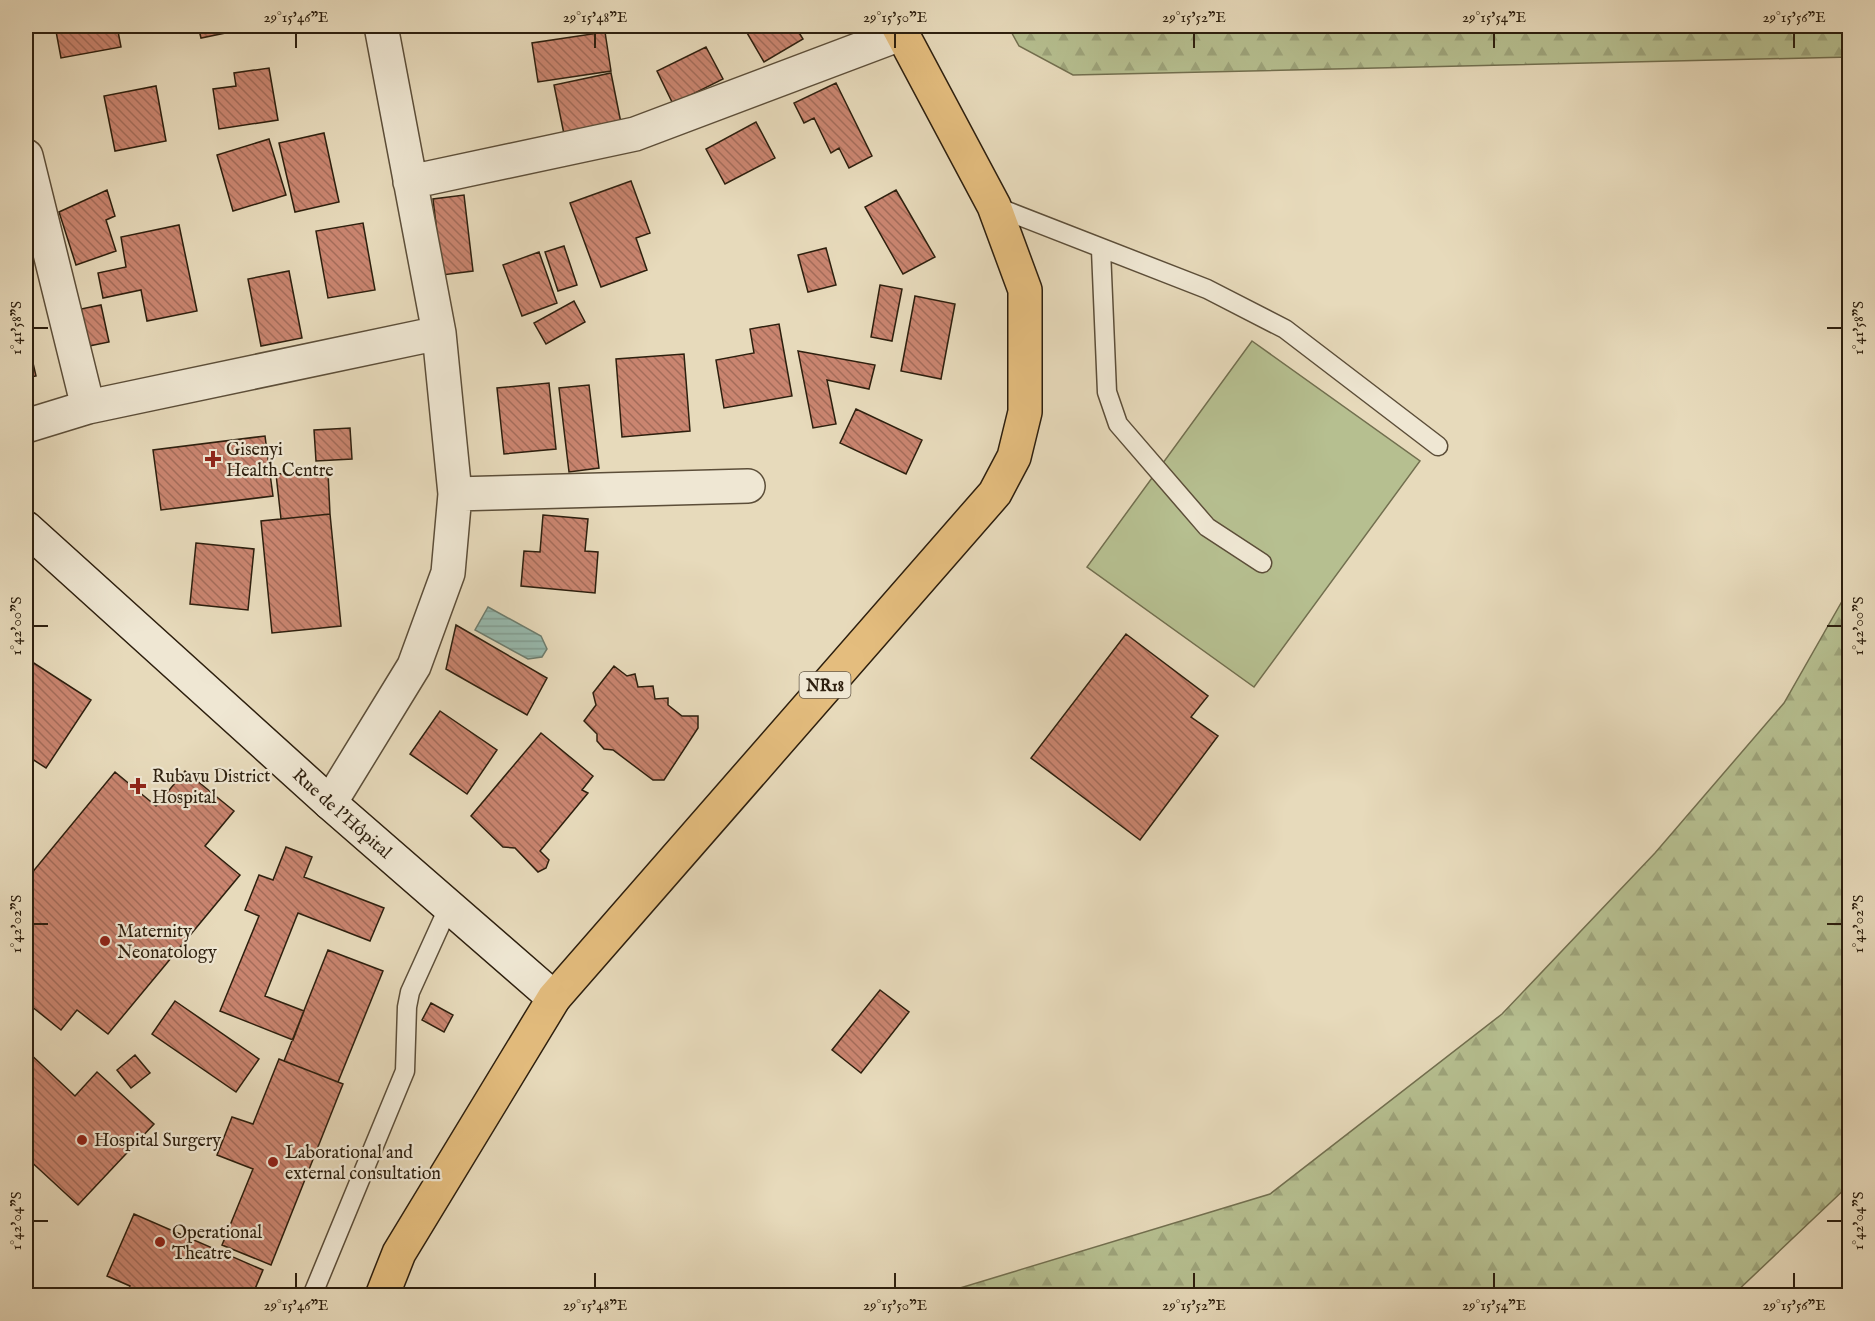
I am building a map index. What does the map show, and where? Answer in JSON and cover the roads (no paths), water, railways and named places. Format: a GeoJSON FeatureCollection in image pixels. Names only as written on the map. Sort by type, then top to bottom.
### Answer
{"type":"FeatureCollection","features":[{"type":"Feature","properties":{"kind":"main road","name":"NR18"},"geometry":{"type":"LineString","coordinates":[[382,1296],[399,1253],[554,998],[709,817],[995,493],[1014,457],[1025,412],[1025,290],[994,206],[900,29]]}},
{"type":"Feature","properties":{"kind":"street"},"geometry":{"type":"LineString","coordinates":[[330,803],[414,666],[448,573],[455,494],[439,333],[381,26]]}},
{"type":"Feature","properties":{"kind":"street"},"geometry":{"type":"LineString","coordinates":[[410,182],[635,134],[900,29]]}},
{"type":"Feature","properties":{"kind":"street"},"geometry":{"type":"LineString","coordinates":[[26,156],[88,407]]}},
{"type":"Feature","properties":{"kind":"street"},"geometry":{"type":"LineString","coordinates":[[26,426],[88,407],[439,333]]}},
{"type":"Feature","properties":{"kind":"street"},"geometry":{"type":"LineString","coordinates":[[455,494],[748,486]]}},
{"type":"Feature","properties":{"kind":"street","name":"Rue de l'Hôpital"},"geometry":{"type":"LineString","coordinates":[[26,528],[330,803],[554,998]]}},
{"type":"Feature","properties":{"kind":"lane"},"geometry":{"type":"LineString","coordinates":[[994,206],[1101,250],[1207,289],[1285,329],[1438,446]]}},
{"type":"Feature","properties":{"kind":"lane"},"geometry":{"type":"LineString","coordinates":[[1101,250],[1107,392],[1118,424],[1207,527],[1262,563]]}},
{"type":"Feature","properties":{"kind":"lane"},"geometry":{"type":"LineString","coordinates":[[312,1296],[405,1071],[407,1007],[410,992],[449,906]]}},
{"type":"Feature","properties":{"kind":"water"},"geometry":{"type":"Polygon","coordinates":[[[488,607],[541,636],[547,649],[542,657],[528,659],[475,630],[488,607]]]}},
{"type":"Feature","properties":{"kind":"place","name":"Gisenyi Health Centre"},"geometry":{"type":"Point","coordinates":[213,459]}},
{"type":"Feature","properties":{"kind":"place","name":"Rubavu District Hospital"},"geometry":{"type":"Point","coordinates":[138,786]}},
{"type":"Feature","properties":{"kind":"place","name":"Maternity Neonatology"},"geometry":{"type":"Point","coordinates":[105,941]}},
{"type":"Feature","properties":{"kind":"place","name":"Hospital Surgery"},"geometry":{"type":"Point","coordinates":[82,1140]}},
{"type":"Feature","properties":{"kind":"place","name":"Laborational and external consultation"},"geometry":{"type":"Point","coordinates":[273,1162]}},
{"type":"Feature","properties":{"kind":"place","name":"Operational Theatre"},"geometry":{"type":"Point","coordinates":[160,1242]}}]}
